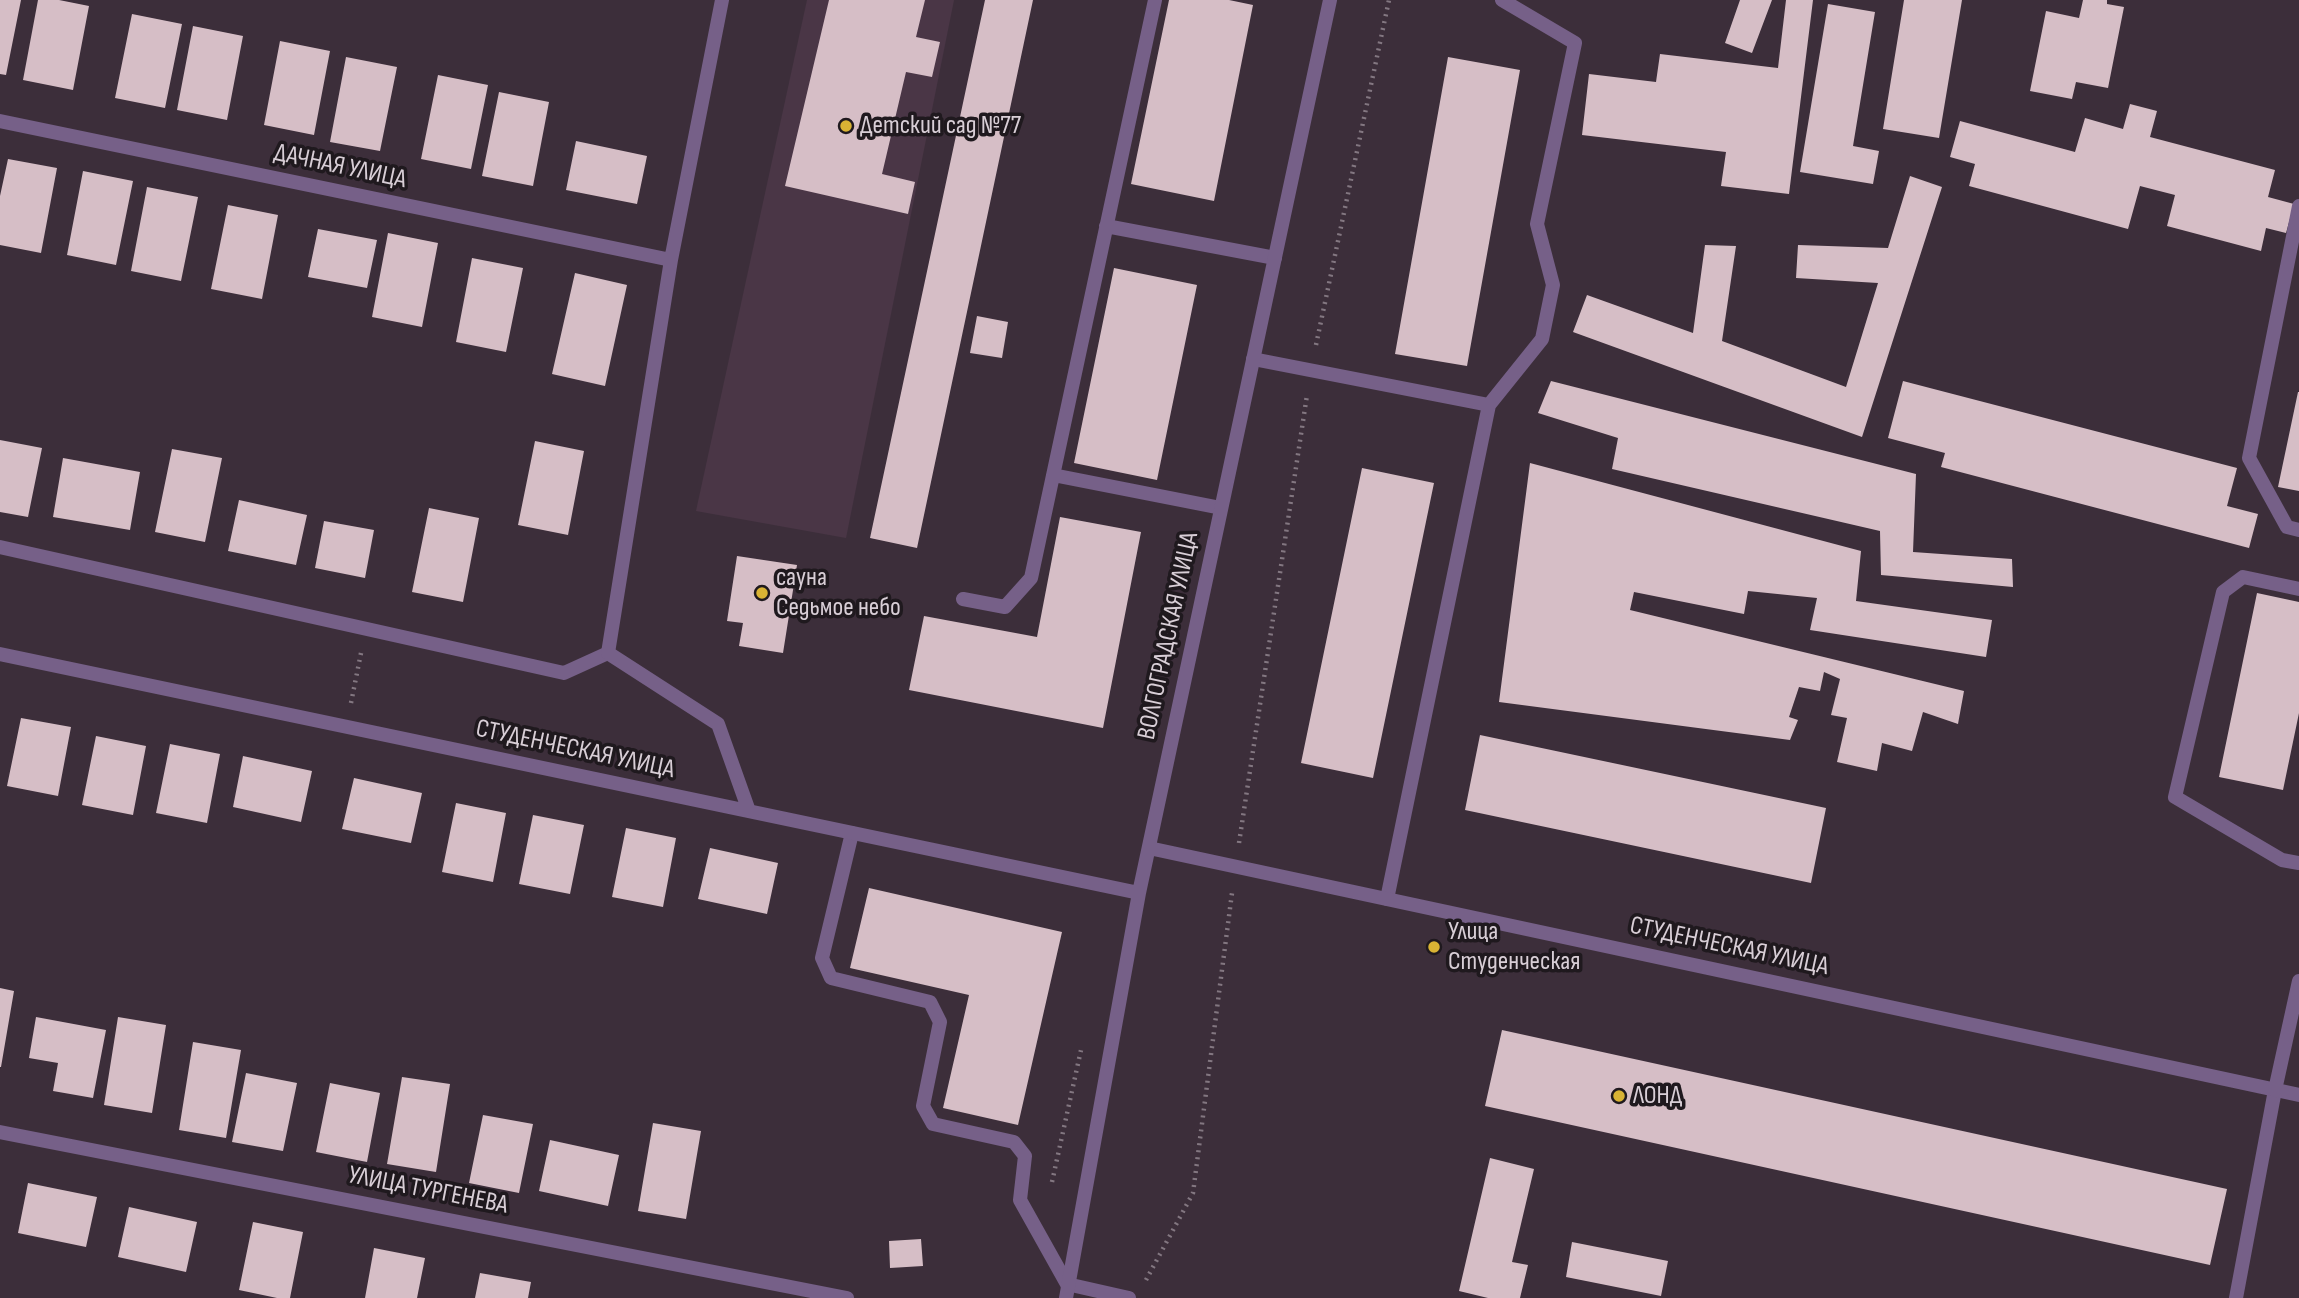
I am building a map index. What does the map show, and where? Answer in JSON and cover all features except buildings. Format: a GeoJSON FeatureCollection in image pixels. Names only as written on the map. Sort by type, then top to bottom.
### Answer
{"type":"FeatureCollection","features":[{"type":"Feature","properties":{"kind":"street"},"geometry":{"type":"LineString","coordinates":[[608,653],[671,260],[722,0]]}},
{"type":"Feature","properties":{"kind":"street"},"geometry":{"type":"LineString","coordinates":[[963,599],[1005,607],[1031,578],[1155,0]]}},
{"type":"Feature","properties":{"kind":"street","name":"ВОЛГОГРАДСКАЯ УЛИЦА"},"geometry":{"type":"LineString","coordinates":[[1057,1298],[1066,1291],[1139,893],[1330,0]]}},
{"type":"Feature","properties":{"kind":"street"},"geometry":{"type":"LineString","coordinates":[[1387,899],[1489,405],[1542,339],[1553,285],[1537,224],[1575,43],[1502,0]]}},
{"type":"Feature","properties":{"kind":"street","name":"ДАЧНАЯ УЛИЦА"},"geometry":{"type":"LineString","coordinates":[[0,121],[671,260]]}},
{"type":"Feature","properties":{"kind":"street"},"geometry":{"type":"LineString","coordinates":[[2298,213],[2293,268],[2249,458],[2287,527],[2299,530]]}},
{"type":"Feature","properties":{"kind":"street"},"geometry":{"type":"LineString","coordinates":[[1107,226],[1275,258]]}},
{"type":"Feature","properties":{"kind":"street"},"geometry":{"type":"LineString","coordinates":[[1253,359],[1489,405]]}},
{"type":"Feature","properties":{"kind":"street"},"geometry":{"type":"LineString","coordinates":[[1053,475],[1221,508]]}},
{"type":"Feature","properties":{"kind":"street"},"geometry":{"type":"LineString","coordinates":[[0,547],[564,673],[608,653]]}},
{"type":"Feature","properties":{"kind":"street"},"geometry":{"type":"LineString","coordinates":[[2299,589],[2243,577],[2223,592],[2175,797],[2282,860],[2299,863]]}},
{"type":"Feature","properties":{"kind":"street"},"geometry":{"type":"LineString","coordinates":[[608,653],[718,724],[749,811]]}},
{"type":"Feature","properties":{"kind":"street","name":"СТУДЕНЧЕСКАЯ УЛИЦА"},"geometry":{"type":"LineString","coordinates":[[0,654],[1139,893]]}},
{"type":"Feature","properties":{"kind":"street"},"geometry":{"type":"LineString","coordinates":[[852,833],[822,958],[831,978],[930,1002],[940,1022],[923,1106],[933,1124],[1014,1142],[1025,1156],[1020,1200],[1066,1291],[1129,1298]]}},
{"type":"Feature","properties":{"kind":"street","name":"СТУДЕНЧЕСКАЯ УЛИЦА"},"geometry":{"type":"LineString","coordinates":[[1149,848],[2299,1095]]}},
{"type":"Feature","properties":{"kind":"street"},"geometry":{"type":"LineString","coordinates":[[2236,1298],[2275,1090],[2299,981]]}},
{"type":"Feature","properties":{"kind":"street","name":"УЛИЦА ТУРГЕНЕВА"},"geometry":{"type":"LineString","coordinates":[[0,1132],[847,1298]]}},
{"type":"Feature","properties":{"kind":"path"},"geometry":{"type":"LineString","coordinates":[[1143,1286],[1193,1193],[1235,867],[1310,370],[1389,0]]}},
{"type":"Feature","properties":{"kind":"path"},"geometry":{"type":"LineString","coordinates":[[346,726],[365,628]]}},
{"type":"Feature","properties":{"kind":"shaded area"},"geometry":{"type":"Polygon","coordinates":[[[807,0],[954,0],[846,538],[696,511],[807,0]]]}},
{"type":"Feature","properties":{"kind":"place","name":"Детский сад №77"},"geometry":{"type":"Point","coordinates":[846,126]}},
{"type":"Feature","properties":{"kind":"place","name":"сауна Седьмое небо"},"geometry":{"type":"Point","coordinates":[762,593]}},
{"type":"Feature","properties":{"kind":"place","name":"Улица Студенческая"},"geometry":{"type":"Point","coordinates":[1434,947]}},
{"type":"Feature","properties":{"kind":"place","name":"ЛОНД"},"geometry":{"type":"Point","coordinates":[1619,1096]}}]}
